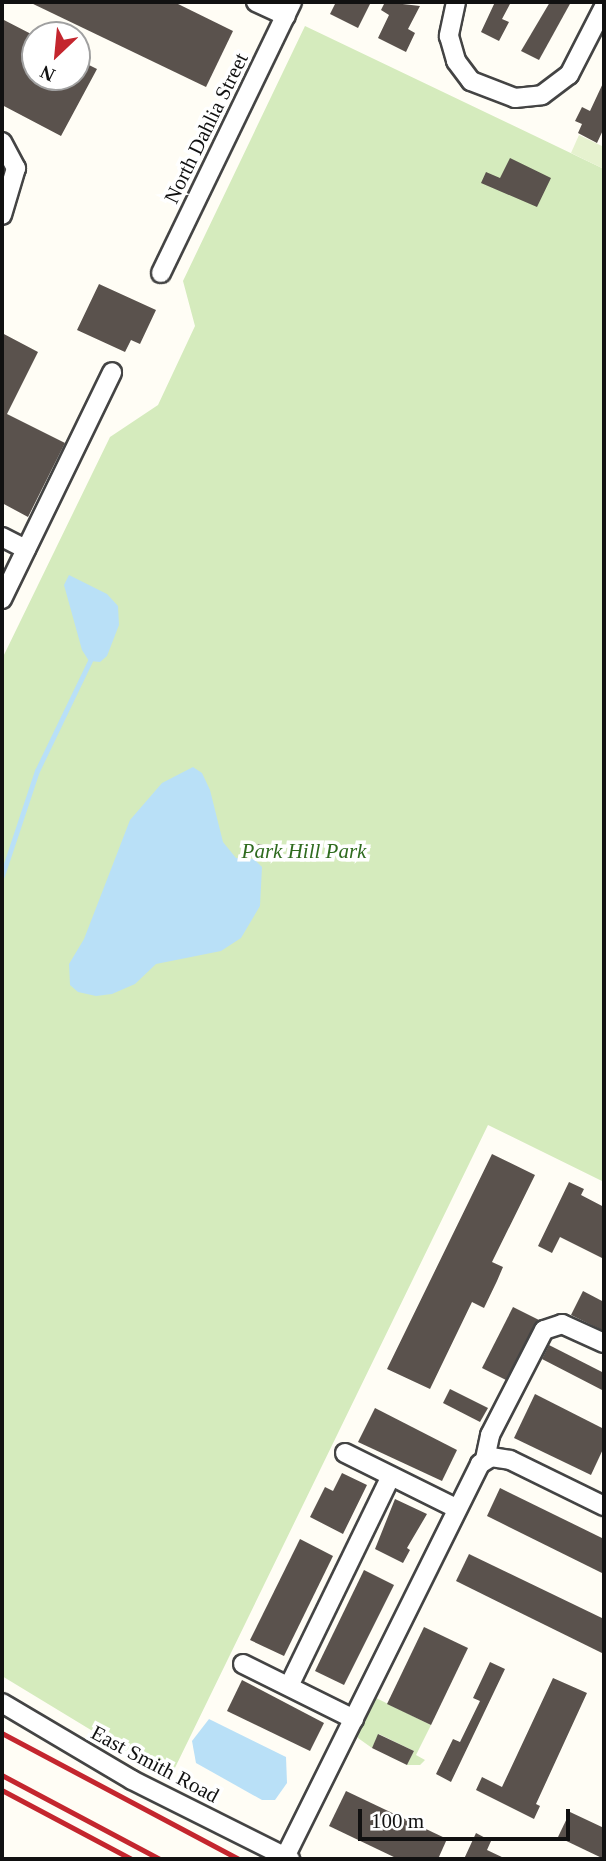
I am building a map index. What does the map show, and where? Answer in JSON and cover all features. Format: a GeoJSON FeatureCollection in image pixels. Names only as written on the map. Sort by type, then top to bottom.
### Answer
{"type":"FeatureCollection","features":[{"type":"Feature","properties":{"kind":"street"},"geometry":{"type":"LineString","coordinates":[[256,2],[289,9]]}},
{"type":"Feature","properties":{"kind":"street"},"geometry":{"type":"LineString","coordinates":[[456,2],[449,22],[452,53],[471,81],[488,91],[515,98],[533,97],[556,87],[573,69],[604,7]]}},
{"type":"Feature","properties":{"kind":"street","name":"North Dahlia Street"},"geometry":{"type":"LineString","coordinates":[[161,273],[289,9]]}},
{"type":"Feature","properties":{"kind":"street"},"geometry":{"type":"LineString","coordinates":[[2,142],[16,168],[15,184],[2,215]]}},
{"type":"Feature","properties":{"kind":"street"},"geometry":{"type":"LineString","coordinates":[[2,599],[112,372]]}},
{"type":"Feature","properties":{"kind":"street"},"geometry":{"type":"LineString","coordinates":[[2,537],[26,549]]}},
{"type":"Feature","properties":{"kind":"street"},"geometry":{"type":"LineString","coordinates":[[288,1858],[456,1508],[485,1459],[490,1436],[544,1330],[562,1324],[604,1343]]}},
{"type":"Feature","properties":{"kind":"street"},"geometry":{"type":"LineString","coordinates":[[345,1453],[456,1508]]}},
{"type":"Feature","properties":{"kind":"street"},"geometry":{"type":"LineString","coordinates":[[485,1459],[510,1460],[604,1506]]}},
{"type":"Feature","properties":{"kind":"street"},"geometry":{"type":"LineString","coordinates":[[289,1686],[391,1476]]}},
{"type":"Feature","properties":{"kind":"street"},"geometry":{"type":"LineString","coordinates":[[243,1664],[354,1719]]}},
{"type":"Feature","properties":{"kind":"street","name":"East Smith Road"},"geometry":{"type":"LineString","coordinates":[[2,1703],[132,1780],[288,1858]]}},
{"type":"Feature","properties":{"kind":"green space","name":"Park Hill Park"},"geometry":{"type":"Polygon","coordinates":[[[305,26],[604,169],[604,1182],[488,1125],[170,1778],[2,1676],[2,659],[110,437],[158,405],[195,326],[183,281],[305,26]]]}},
{"type":"Feature","properties":{"kind":"green space"},"geometry":{"type":"Polygon","coordinates":[[[579,135],[604,147],[604,169],[571,153],[579,135]]]}},
{"type":"Feature","properties":{"kind":"green space"},"geometry":{"type":"Polygon","coordinates":[[[372,1696],[431,1725],[416,1755],[425,1760],[420,1765],[407,1765],[414,1751],[379,1734],[372,1748],[358,1738],[359,1722],[372,1696]]]}},
{"type":"Feature","properties":{"kind":"water"},"geometry":{"type":"Polygon","coordinates":[[[69,575],[107,594],[118,606],[119,625],[107,656],[100,662],[89,661],[82,650],[64,585],[69,575]]]}},
{"type":"Feature","properties":{"kind":"water"},"geometry":{"type":"Polygon","coordinates":[[[193,767],[202,773],[210,790],[223,842],[236,858],[254,859],[262,867],[260,906],[241,938],[221,951],[156,964],[135,984],[112,994],[96,996],[78,992],[70,985],[69,964],[84,939],[130,820],[162,783],[193,767]]]}},
{"type":"Feature","properties":{"kind":"water"},"geometry":{"type":"Polygon","coordinates":[[[209,1719],[286,1757],[287,1783],[275,1800],[262,1800],[196,1763],[192,1741],[209,1719]]]}},
{"type":"Feature","properties":{"kind":"building"},"geometry":{"type":"Polygon","coordinates":[[[29,2],[174,2],[233,31],[206,87],[91,32],[91,21],[69,21],[29,2]]]}},
{"type":"Feature","properties":{"kind":"building"},"geometry":{"type":"Polygon","coordinates":[[[336,2],[371,2],[358,28],[330,14],[336,2]]]}},
{"type":"Feature","properties":{"kind":"building"},"geometry":{"type":"Polygon","coordinates":[[[385,2],[420,6],[408,29],[415,33],[406,52],[378,38],[389,15],[381,10],[385,2]]]}},
{"type":"Feature","properties":{"kind":"building"},"geometry":{"type":"Polygon","coordinates":[[[495,2],[511,2],[502,19],[509,22],[499,41],[481,32],[495,2]]]}},
{"type":"Feature","properties":{"kind":"building"},"geometry":{"type":"Polygon","coordinates":[[[550,2],[571,2],[539,60],[521,51],[550,2]]]}},
{"type":"Feature","properties":{"kind":"building"},"geometry":{"type":"Polygon","coordinates":[[[2,19],[21,29],[21,91],[85,91],[61,136],[2,105],[2,19]]]}},
{"type":"Feature","properties":{"kind":"building"},"geometry":{"type":"Polygon","coordinates":[[[91,66],[97,69],[91,80],[91,66]]]}},
{"type":"Feature","properties":{"kind":"building"},"geometry":{"type":"Polygon","coordinates":[[[604,81],[604,128],[597,143],[578,133],[582,124],[575,121],[582,107],[590,111],[604,81]]]}},
{"type":"Feature","properties":{"kind":"building"},"geometry":{"type":"Polygon","coordinates":[[[510,158],[551,178],[537,207],[481,183],[486,172],[500,178],[510,158]]]}},
{"type":"Feature","properties":{"kind":"building"},"geometry":{"type":"Polygon","coordinates":[[[99,284],[156,310],[140,344],[131,340],[125,352],[77,330],[99,284]]]}},
{"type":"Feature","properties":{"kind":"building"},"geometry":{"type":"Polygon","coordinates":[[[2,333],[38,352],[7,414],[65,443],[28,517],[2,503],[2,333]]]}},
{"type":"Feature","properties":{"kind":"building"},"geometry":{"type":"Polygon","coordinates":[[[258,844],[273,847],[270,861],[255,857],[258,844]]]}},
{"type":"Feature","properties":{"kind":"building"},"geometry":{"type":"Polygon","coordinates":[[[492,1154],[535,1175],[492,1262],[503,1267],[484,1308],[472,1302],[430,1389],[387,1369],[492,1154]]]}},
{"type":"Feature","properties":{"kind":"building"},"geometry":{"type":"Polygon","coordinates":[[[569,1182],[584,1189],[581,1195],[604,1207],[604,1259],[560,1237],[552,1253],[538,1246],[569,1182]]]}},
{"type":"Feature","properties":{"kind":"building"},"geometry":{"type":"Polygon","coordinates":[[[583,1291],[604,1302],[604,1331],[571,1315],[583,1291]]]}},
{"type":"Feature","properties":{"kind":"building"},"geometry":{"type":"Polygon","coordinates":[[[513,1307],[539,1320],[506,1380],[482,1368],[513,1307]]]}},
{"type":"Feature","properties":{"kind":"building"},"geometry":{"type":"Polygon","coordinates":[[[549,1345],[604,1373],[604,1391],[542,1359],[549,1345]]]}},
{"type":"Feature","properties":{"kind":"building"},"geometry":{"type":"Polygon","coordinates":[[[450,1389],[488,1408],[480,1422],[443,1403],[450,1389]]]}},
{"type":"Feature","properties":{"kind":"building"},"geometry":{"type":"Polygon","coordinates":[[[535,1394],[604,1429],[604,1447],[591,1475],[514,1438],[535,1394]]]}},
{"type":"Feature","properties":{"kind":"building"},"geometry":{"type":"Polygon","coordinates":[[[375,1408],[457,1450],[442,1481],[358,1442],[375,1408]]]}},
{"type":"Feature","properties":{"kind":"building"},"geometry":{"type":"Polygon","coordinates":[[[342,1473],[367,1485],[343,1534],[310,1517],[325,1487],[333,1491],[342,1473]]]}},
{"type":"Feature","properties":{"kind":"building"},"geometry":{"type":"Polygon","coordinates":[[[500,1488],[604,1539],[604,1574],[487,1516],[500,1488]]]}},
{"type":"Feature","properties":{"kind":"building"},"geometry":{"type":"Polygon","coordinates":[[[395,1499],[427,1514],[407,1548],[410,1550],[403,1563],[375,1549],[395,1499]]]}},
{"type":"Feature","properties":{"kind":"building"},"geometry":{"type":"Polygon","coordinates":[[[300,1539],[333,1556],[284,1656],[250,1640],[300,1539]]]}},
{"type":"Feature","properties":{"kind":"building"},"geometry":{"type":"Polygon","coordinates":[[[469,1554],[604,1619],[604,1654],[456,1581],[469,1554]]]}},
{"type":"Feature","properties":{"kind":"building"},"geometry":{"type":"Polygon","coordinates":[[[364,1570],[394,1585],[344,1685],[315,1671],[364,1570]]]}},
{"type":"Feature","properties":{"kind":"building"},"geometry":{"type":"Polygon","coordinates":[[[424,1627],[468,1648],[431,1725],[387,1704],[424,1627]]]}},
{"type":"Feature","properties":{"kind":"building"},"geometry":{"type":"Polygon","coordinates":[[[490,1662],[505,1669],[451,1782],[436,1774],[453,1739],[460,1742],[480,1701],[473,1698],[490,1662]]]}},
{"type":"Feature","properties":{"kind":"building"},"geometry":{"type":"Polygon","coordinates":[[[553,1678],[587,1693],[536,1804],[540,1806],[534,1819],[476,1790],[482,1777],[502,1787],[553,1678]]]}},
{"type":"Feature","properties":{"kind":"building"},"geometry":{"type":"Polygon","coordinates":[[[242,1680],[324,1723],[310,1751],[227,1711],[242,1680]]]}},
{"type":"Feature","properties":{"kind":"building"},"geometry":{"type":"Polygon","coordinates":[[[378,1734],[414,1751],[407,1765],[372,1748],[378,1734]]]}},
{"type":"Feature","properties":{"kind":"building"},"geometry":{"type":"Polygon","coordinates":[[[346,1791],[447,1839],[438,1859],[398,1859],[329,1826],[346,1791]]]}},
{"type":"Feature","properties":{"kind":"building"},"geometry":{"type":"Polygon","coordinates":[[[570,1812],[604,1828],[604,1859],[558,1837],[570,1812]]]}},
{"type":"Feature","properties":{"kind":"building"},"geometry":{"type":"Polygon","coordinates":[[[476,1833],[491,1841],[487,1850],[506,1859],[464,1859],[476,1833]]]}},
{"type":"Feature","properties":{"kind":"waterway"},"geometry":{"type":"LineString","coordinates":[[2,876],[37,771],[90,661]]}},
{"type":"Feature","properties":{"kind":"railway"},"geometry":{"type":"LineString","coordinates":[[2,1733],[239,1859]]}},
{"type":"Feature","properties":{"kind":"railway"},"geometry":{"type":"LineString","coordinates":[[2,1775],[160,1859]]}},
{"type":"Feature","properties":{"kind":"railway"},"geometry":{"type":"LineString","coordinates":[[2,1790],[132,1859]]}}]}
